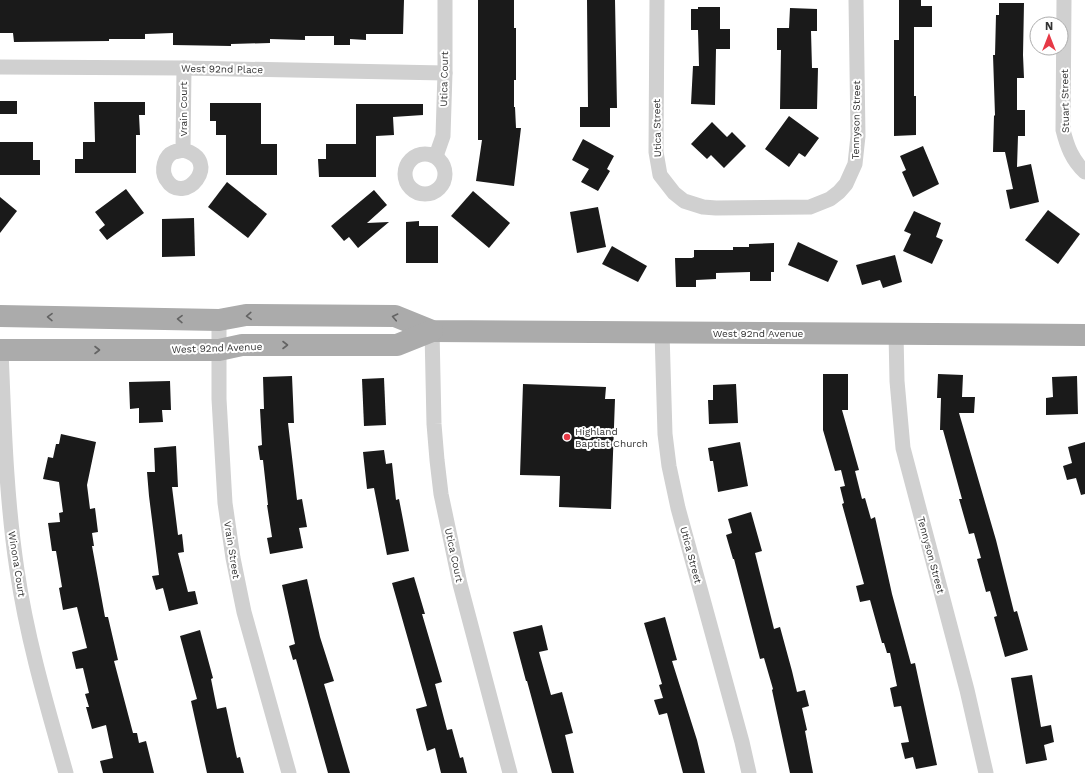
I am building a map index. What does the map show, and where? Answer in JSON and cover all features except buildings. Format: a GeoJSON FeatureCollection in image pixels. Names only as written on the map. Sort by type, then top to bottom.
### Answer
{"type":"FeatureCollection","features":[{"type":"Feature","properties":{"kind":"main road","name":"West 92nd Avenue"},"geometry":{"type":"LineString","coordinates":[[0,316],[219,320],[246,315],[395,316],[432,331],[1085,335]]}},
{"type":"Feature","properties":{"kind":"main road","name":"West 92nd Avenue"},"geometry":{"type":"LineString","coordinates":[[1,350],[219,350],[242,345],[397,345],[432,331]]}},
{"type":"Feature","properties":{"kind":"street","name":"Utica Court"},"geometry":{"type":"LineString","coordinates":[[436,156],[442,143],[445,73],[445,0]]}},
{"type":"Feature","properties":{"kind":"street","name":"Utica Street"},"geometry":{"type":"LineString","coordinates":[[657,0],[656,152],[660,175],[674,193],[684,201],[704,207],[752,208]]}},
{"type":"Feature","properties":{"kind":"street","name":"Tennyson Street"},"geometry":{"type":"LineString","coordinates":[[752,208],[810,207],[830,199],[846,184],[855,164],[858,136],[856,0]]}},
{"type":"Feature","properties":{"kind":"street","name":"Stuart Street"},"geometry":{"type":"LineString","coordinates":[[1064,0],[1064,130],[1067,144],[1074,160],[1085,172]]}},
{"type":"Feature","properties":{"kind":"street","name":"West 92nd Place"},"geometry":{"type":"LineString","coordinates":[[0,67],[184,68],[445,73]]}},
{"type":"Feature","properties":{"kind":"street","name":"Vrain Court"},"geometry":{"type":"LineString","coordinates":[[183,150],[184,68]]}},
{"type":"Feature","properties":{"kind":"street","name":"Vrain Street"},"geometry":{"type":"LineString","coordinates":[[219,320],[219,399],[225,503],[233,558],[244,612],[289,773]]}},
{"type":"Feature","properties":{"kind":"street","name":"Utica Court"},"geometry":{"type":"LineString","coordinates":[[432,331],[434,424],[443,502],[460,584],[510,773]]}},
{"type":"Feature","properties":{"kind":"street","name":"Utica Street"},"geometry":{"type":"LineString","coordinates":[[662,332],[665,434],[669,466],[678,508],[742,742],[749,773]]}},
{"type":"Feature","properties":{"kind":"street","name":"Tennyson Street"},"geometry":{"type":"LineString","coordinates":[[896,333],[897,381],[903,448],[967,690],[986,773]]}},
{"type":"Feature","properties":{"kind":"street","name":"Winona Court"},"geometry":{"type":"LineString","coordinates":[[1,350],[8,478],[12,532],[17,571],[29,636],[66,773]]}},
{"type":"Feature","properties":{"kind":"place","name":"Highland Baptist Church"},"geometry":{"type":"Point","coordinates":[567,437]}}]}
